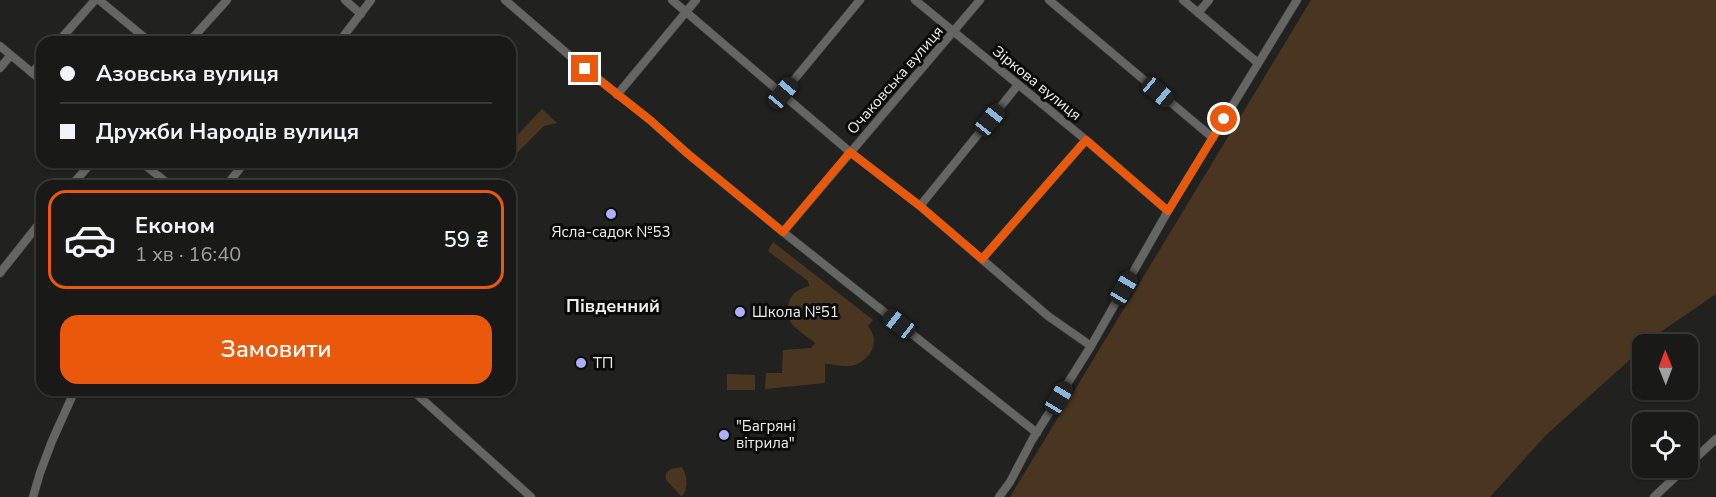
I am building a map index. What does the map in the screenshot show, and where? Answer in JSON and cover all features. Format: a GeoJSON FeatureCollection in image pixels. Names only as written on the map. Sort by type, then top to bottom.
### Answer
{"type":"FeatureCollection","features":[{"type":"Feature","properties":{"kind":"street"},"geometry":{"type":"LineString","coordinates":[[63,36],[94,0]]}},
{"type":"Feature","properties":{"kind":"street"},"geometry":{"type":"LineString","coordinates":[[99,0],[143,36]]}},
{"type":"Feature","properties":{"kind":"street"},"geometry":{"type":"LineString","coordinates":[[194,36],[227,0]]}},
{"type":"Feature","properties":{"kind":"street"},"geometry":{"type":"LineString","coordinates":[[345,0],[361,14]]}},
{"type":"Feature","properties":{"kind":"street"},"geometry":{"type":"LineString","coordinates":[[344,36],[371,0]]}},
{"type":"Feature","properties":{"kind":"street"},"geometry":{"type":"LineString","coordinates":[[506,0],[783,232],[1037,433]]}},
{"type":"Feature","properties":{"kind":"street"},"geometry":{"type":"LineString","coordinates":[[672,0],[850,152],[920,206],[1048,316],[1091,346]]}},
{"type":"Feature","properties":{"kind":"street"},"geometry":{"type":"LineString","coordinates":[[617,95],[696,0]]}},
{"type":"Feature","properties":{"kind":"street"},"geometry":{"type":"LineString","coordinates":[[783,93],[860,0]]}},
{"type":"Feature","properties":{"kind":"street","name":"Зіркова вулиця"},"geometry":{"type":"LineString","coordinates":[[915,0],[1086,140],[1168,211]]}},
{"type":"Feature","properties":{"kind":"street","name":"Очаковська вулиця"},"geometry":{"type":"LineString","coordinates":[[783,232],[980,0]]}},
{"type":"Feature","properties":{"kind":"street"},"geometry":{"type":"LineString","coordinates":[[1049,0],[1212,138]]}},
{"type":"Feature","properties":{"kind":"street"},"geometry":{"type":"LineString","coordinates":[[1183,0],[1258,63]]}},
{"type":"Feature","properties":{"kind":"street"},"geometry":{"type":"LineString","coordinates":[[1198,13],[1209,0]]}},
{"type":"Feature","properties":{"kind":"street"},"geometry":{"type":"LineString","coordinates":[[999,497],[1091,346],[1168,211],[1297,0]]}},
{"type":"Feature","properties":{"kind":"street"},"geometry":{"type":"LineString","coordinates":[[0,46],[36,76]]}},
{"type":"Feature","properties":{"kind":"street"},"geometry":{"type":"LineString","coordinates":[[0,68],[11,55]]}},
{"type":"Feature","properties":{"kind":"street"},"geometry":{"type":"LineString","coordinates":[[32,72],[36,68]]}},
{"type":"Feature","properties":{"kind":"street"},"geometry":{"type":"LineString","coordinates":[[920,206],[1018,85]]}},
{"type":"Feature","properties":{"kind":"street"},"geometry":{"type":"LineString","coordinates":[[982,259],[1086,140]]}},
{"type":"Feature","properties":{"kind":"street"},"geometry":{"type":"LineString","coordinates":[[76,180],[87,168]]}},
{"type":"Feature","properties":{"kind":"street"},"geometry":{"type":"LineString","coordinates":[[148,168],[164,180]]}},
{"type":"Feature","properties":{"kind":"street"},"geometry":{"type":"LineString","coordinates":[[231,180],[240,168]]}},
{"type":"Feature","properties":{"kind":"street"},"geometry":{"type":"LineString","coordinates":[[0,273],[36,228]]}},
{"type":"Feature","properties":{"kind":"street"},"geometry":{"type":"LineString","coordinates":[[33,497],[52,441],[72,396]]}},
{"type":"Feature","properties":{"kind":"street"},"geometry":{"type":"LineString","coordinates":[[419,396],[531,497]]}},
{"type":"Feature","properties":{"kind":"street"},"geometry":{"type":"LineString","coordinates":[[1698,456],[1716,439]]}},
{"type":"Feature","properties":{"kind":"street"},"geometry":{"type":"LineString","coordinates":[[1653,497],[1674,478]]}},
{"type":"Feature","properties":{"kind":"shaded area"},"geometry":{"type":"Polygon","coordinates":[[[1311,0],[1716,0],[1716,294],[1658,334],[1632,334],[1632,358],[1546,435],[1490,497],[1010,497],[1311,0]]]}},
{"type":"Feature","properties":{"kind":"shaded area"},"geometry":{"type":"Polygon","coordinates":[[[542,109],[557,123],[544,126],[518,152],[516,137],[542,109]]]}},
{"type":"Feature","properties":{"kind":"shaded area"},"geometry":{"type":"Polygon","coordinates":[[[773,242],[873,320],[868,326],[874,341],[868,356],[859,363],[849,366],[825,364],[825,383],[765,389],[766,373],[782,373],[783,350],[811,348],[815,343],[792,324],[788,314],[793,294],[809,286],[808,281],[768,251],[773,242]]]}},
{"type":"Feature","properties":{"kind":"shaded area"},"geometry":{"type":"Polygon","coordinates":[[[727,374],[755,375],[755,390],[727,390],[727,374]]]}},
{"type":"Feature","properties":{"kind":"shaded area"},"geometry":{"type":"Polygon","coordinates":[[[682,467],[686,483],[682,497],[666,480],[666,473],[671,469],[682,467]]]}},
{"type":"Feature","properties":{"kind":"place","name":"Ясла-садок №53"},"geometry":{"type":"Point","coordinates":[611,214]}},
{"type":"Feature","properties":{"kind":"place","name":"Школа №51"},"geometry":{"type":"Point","coordinates":[740,312]}},
{"type":"Feature","properties":{"kind":"place","name":"ТП"},"geometry":{"type":"Point","coordinates":[581,363]}},
{"type":"Feature","properties":{"kind":"place","name":"\"Багряні вітрила\""},"geometry":{"type":"Point","coordinates":[724,435]}},
{"type":"Feature","properties":{"kind":"district","name":"Південний"},"geometry":{"type":"Point","coordinates":[613,306]}},
{"type":"Feature","properties":{"kind":"route"},"geometry":{"type":"LineString","coordinates":[[585,69],[650,120],[783,232],[850,152],[920,206],[982,259],[1086,140],[1168,211],[1224,119]]}}]}
